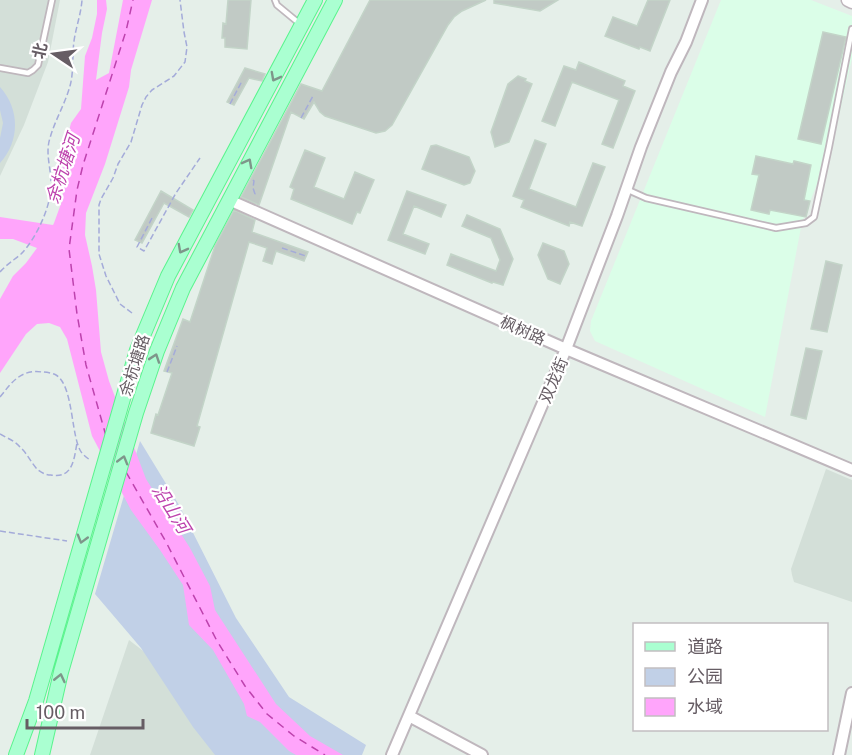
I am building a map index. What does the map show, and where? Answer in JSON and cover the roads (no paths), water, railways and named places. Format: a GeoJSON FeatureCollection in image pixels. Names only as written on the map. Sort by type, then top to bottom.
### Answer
{"type":"FeatureCollection","features":[{"type":"Feature","properties":{"kind":"main road","name":"余杭塘路"},"geometry":{"type":"LineString","coordinates":[[16,755],[36,701],[137,350],[168,276],[315,0]]}},
{"type":"Feature","properties":{"kind":"main road","name":"余杭塘路"},"geometry":{"type":"LineString","coordinates":[[42,755],[61,672],[136,413],[157,351],[183,288],[335,0]]}},
{"type":"Feature","properties":{"kind":"main road"},"geometry":{"type":"LineString","coordinates":[[848,0],[852,2]]}},
{"type":"Feature","properties":{"kind":"street","name":"双龙街"},"geometry":{"type":"LineString","coordinates":[[392,755],[566,349],[641,147],[702,0]]}},
{"type":"Feature","properties":{"kind":"street","name":"枫树路"},"geometry":{"type":"LineString","coordinates":[[229,200],[566,349],[852,470]]}},
{"type":"Feature","properties":{"kind":"street"},"geometry":{"type":"LineString","coordinates":[[839,755],[852,693]]}},
{"type":"Feature","properties":{"kind":"street"},"geometry":{"type":"LineString","coordinates":[[409,716],[482,755]]}},
{"type":"Feature","properties":{"kind":"lane"},"geometry":{"type":"LineString","coordinates":[[0,68],[28,73],[38,65],[52,0]]}},
{"type":"Feature","properties":{"kind":"lane"},"geometry":{"type":"LineString","coordinates":[[275,0],[277,5],[302,26]]}},
{"type":"Feature","properties":{"kind":"lane"},"geometry":{"type":"LineString","coordinates":[[626,189],[646,198],[776,228],[806,223],[814,217],[852,29]]}},
{"type":"Feature","properties":{"kind":"water","name":"余杭塘河"},"geometry":{"type":"Polygon","coordinates":[[[97,0],[106,0],[107,9],[96,80],[109,73],[123,0],[152,0],[131,70],[129,87],[105,164],[86,213],[85,235],[96,290],[101,352],[109,381],[146,479],[190,548],[210,586],[215,610],[276,704],[310,736],[343,755],[296,755],[260,722],[247,716],[244,704],[213,650],[189,625],[183,585],[131,510],[92,436],[67,339],[60,327],[49,323],[37,324],[26,334],[0,373],[0,299],[13,276],[37,248],[13,239],[0,239],[0,217],[53,225],[54,223],[62,201],[64,181],[62,159],[71,123],[81,109],[85,56],[92,38],[97,14],[97,0]]]}},
{"type":"Feature","properties":{"kind":"water label","name":"沿山河"},"geometry":{"type":"Point","coordinates":[171,509]}}]}
